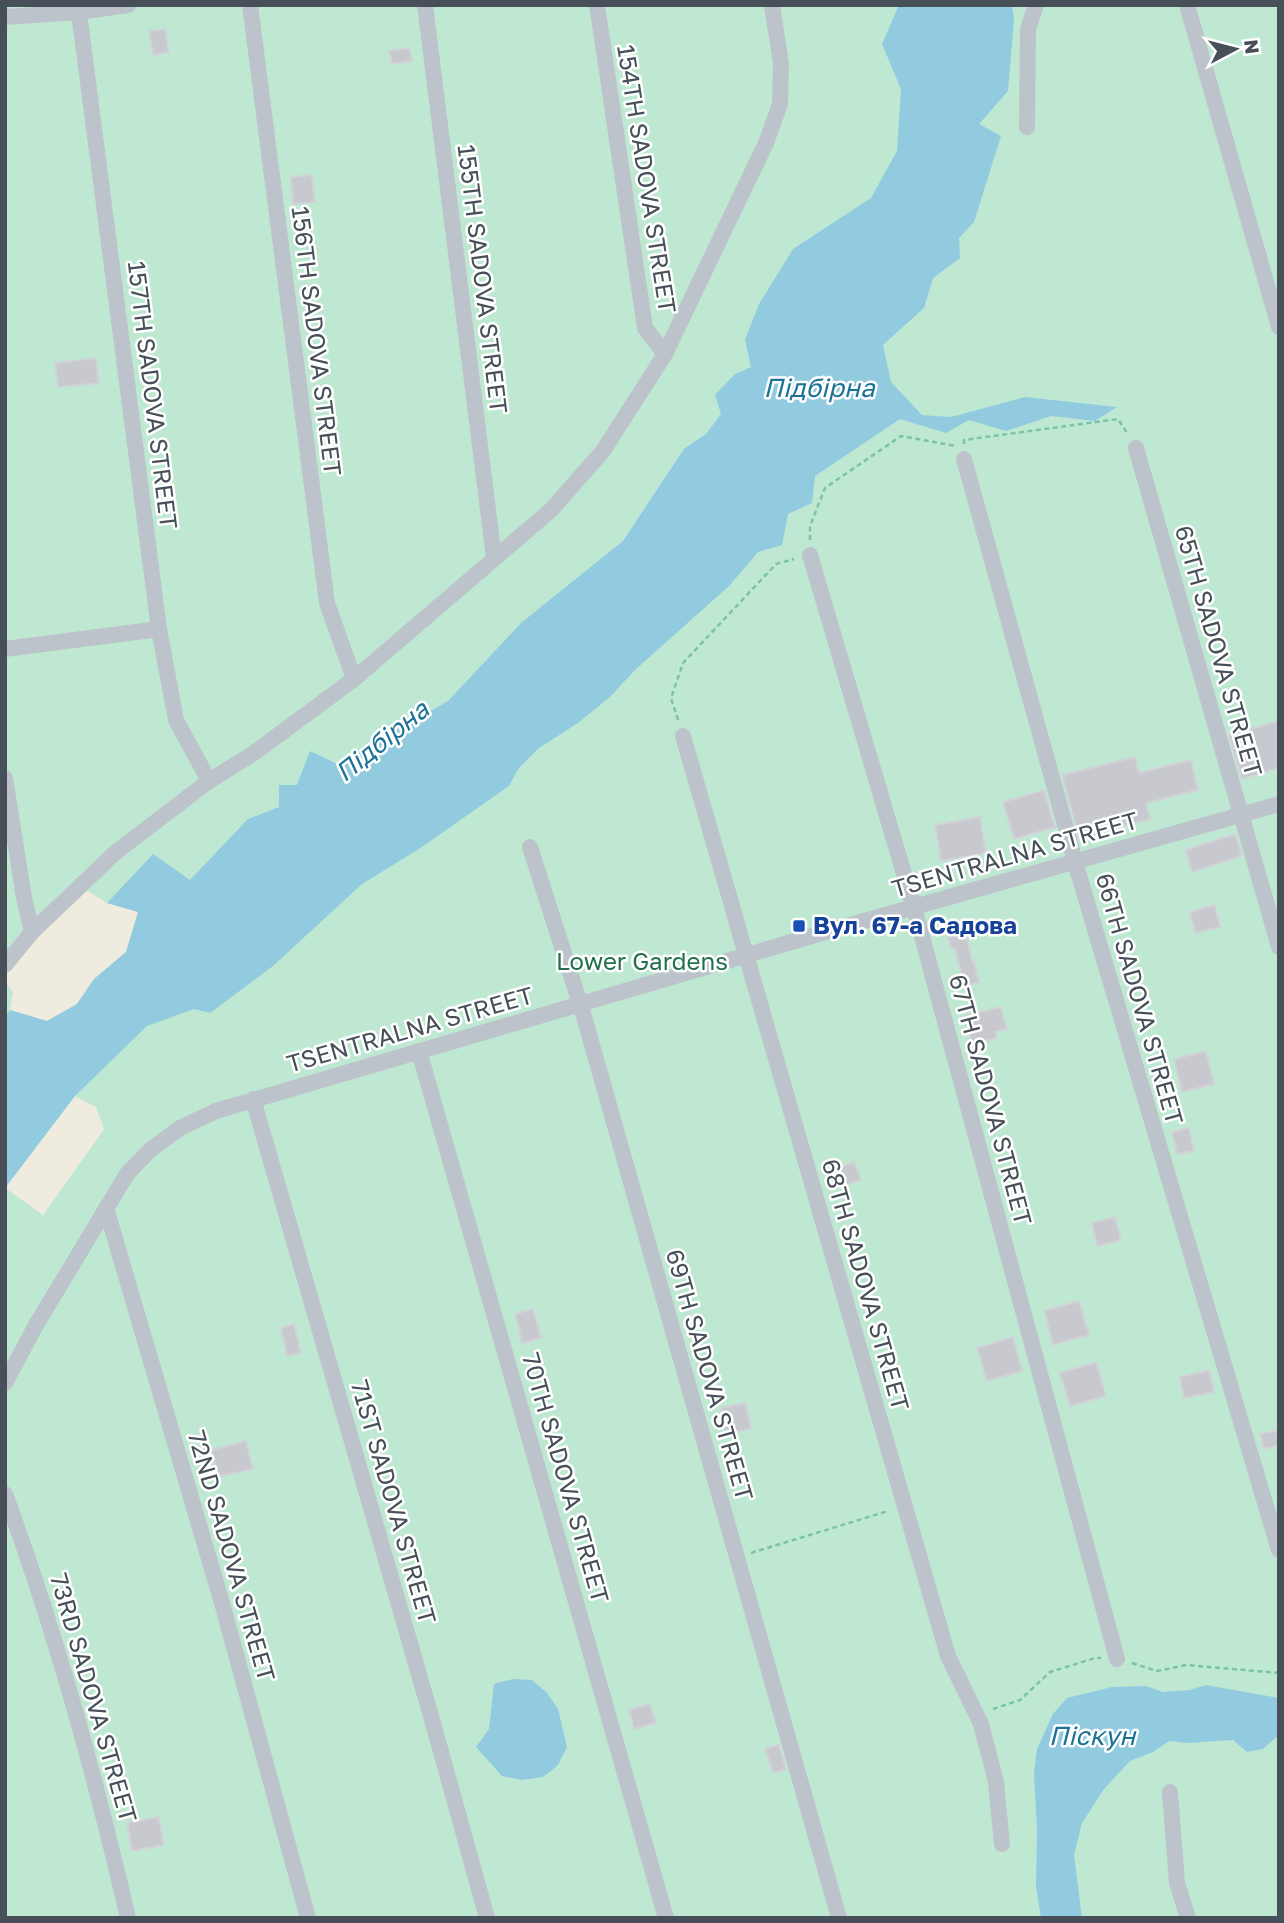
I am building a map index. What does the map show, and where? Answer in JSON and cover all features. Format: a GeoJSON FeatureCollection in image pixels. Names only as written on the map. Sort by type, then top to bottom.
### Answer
{"type":"FeatureCollection","features":[{"type":"Feature","properties":{"kind":"street"},"geometry":{"type":"LineString","coordinates":[[5,17],[128,5]]}},
{"type":"Feature","properties":{"kind":"street","name":"156TH SADOVA STREET"},"geometry":{"type":"LineString","coordinates":[[250,5],[327,603],[354,679]]}},
{"type":"Feature","properties":{"kind":"street","name":"155TH SADOVA STREET"},"geometry":{"type":"LineString","coordinates":[[425,5],[494,558]]}},
{"type":"Feature","properties":{"kind":"street","name":"154TH SADOVA STREET"},"geometry":{"type":"LineString","coordinates":[[597,5],[645,328],[665,354]]}},
{"type":"Feature","properties":{"kind":"street"},"geometry":{"type":"LineString","coordinates":[[5,965],[32,932],[116,852],[354,679],[551,510],[603,451],[665,354],[766,143],[780,104],[781,64],[772,5]]}},
{"type":"Feature","properties":{"kind":"street"},"geometry":{"type":"LineString","coordinates":[[1027,127],[1028,29],[1036,5]]}},
{"type":"Feature","properties":{"kind":"street"},"geometry":{"type":"LineString","coordinates":[[1188,5],[1279,327]]}},
{"type":"Feature","properties":{"kind":"street","name":"157TH SADOVA STREET"},"geometry":{"type":"LineString","coordinates":[[78,9],[159,629],[176,720],[209,782]]}},
{"type":"Feature","properties":{"kind":"street","name":"65TH SADOVA STREET"},"geometry":{"type":"LineString","coordinates":[[1136,448],[1279,947]]}},
{"type":"Feature","properties":{"kind":"street","name":"66TH SADOVA STREET"},"geometry":{"type":"LineString","coordinates":[[964,459],[1075,862],[1279,1549]]}},
{"type":"Feature","properties":{"kind":"street","name":"67TH SADOVA STREET"},"geometry":{"type":"LineString","coordinates":[[810,555],[914,907],[1117,1659]]}},
{"type":"Feature","properties":{"kind":"street"},"geometry":{"type":"LineString","coordinates":[[5,649],[159,629]]}},
{"type":"Feature","properties":{"kind":"street","name":"68TH SADOVA STREET"},"geometry":{"type":"LineString","coordinates":[[683,736],[948,1656],[981,1724],[996,1782],[1002,1844]]}},
{"type":"Feature","properties":{"kind":"street"},"geometry":{"type":"LineString","coordinates":[[5,778],[32,932]]}},
{"type":"Feature","properties":{"kind":"street","name":"TSENTRALNA STREET"},"geometry":{"type":"LineString","coordinates":[[5,1383],[36,1325],[127,1174],[149,1150],[180,1128],[216,1111],[747,955],[1279,804]]}},
{"type":"Feature","properties":{"kind":"street","name":"69TH SADOVA STREET"},"geometry":{"type":"LineString","coordinates":[[530,847],[580,1004],[839,1918]]}},
{"type":"Feature","properties":{"kind":"street","name":"70TH SADOVA STREET"},"geometry":{"type":"LineString","coordinates":[[419,1051],[666,1918]]}},
{"type":"Feature","properties":{"kind":"street","name":"71ST SADOVA STREET"},"geometry":{"type":"LineString","coordinates":[[253,1099],[487,1918]]}},
{"type":"Feature","properties":{"kind":"street","name":"72ND SADOVA STREET"},"geometry":{"type":"LineString","coordinates":[[106,1209],[222,1603],[308,1918]]}},
{"type":"Feature","properties":{"kind":"street","name":"73RD SADOVA STREET"},"geometry":{"type":"LineString","coordinates":[[5,1494],[34,1573],[105,1819],[128,1918]]}},
{"type":"Feature","properties":{"kind":"street"},"geometry":{"type":"LineString","coordinates":[[1170,1792],[1177,1883],[1188,1918]]}},
{"type":"Feature","properties":{"kind":"path"},"geometry":{"type":"LineString","coordinates":[[683,736],[671,698],[683,663],[776,564],[810,555]]}},
{"type":"Feature","properties":{"kind":"path"},"geometry":{"type":"LineString","coordinates":[[737,1557],[905,1506]]}},
{"type":"Feature","properties":{"kind":"green space","name":"Lower Gardens"},"geometry":{"type":"Polygon","coordinates":[[[5,5],[1279,5],[1279,1918],[5,1918],[5,5]]]}},
{"type":"Feature","properties":{"kind":"sand"},"geometry":{"type":"Polygon","coordinates":[[[81,887],[107,903],[138,912],[126,952],[94,979],[77,1004],[47,1021],[10,1010],[13,992],[5,981],[5,965],[81,887]]]}},
{"type":"Feature","properties":{"kind":"sand"},"geometry":{"type":"Polygon","coordinates":[[[75,1096],[96,1107],[104,1129],[43,1215],[5,1188],[75,1096]]]}},
{"type":"Feature","properties":{"kind":"water","name":"Підбірна"},"geometry":{"type":"Polygon","coordinates":[[[899,5],[1012,5],[1014,19],[1008,91],[979,124],[1001,136],[974,222],[959,238],[960,258],[933,278],[924,308],[883,345],[891,382],[922,415],[951,417],[1025,397],[1117,407],[1095,421],[1051,416],[1006,431],[969,420],[946,433],[900,419],[815,476],[812,503],[788,514],[782,545],[758,552],[729,586],[635,670],[610,697],[578,723],[539,748],[518,769],[509,786],[419,849],[362,884],[273,966],[210,1013],[194,1009],[147,1026],[75,1096],[5,1188],[5,1018],[10,1010],[47,1021],[77,1004],[94,979],[126,952],[138,912],[107,903],[153,854],[190,880],[248,819],[279,807],[279,785],[297,785],[310,751],[337,764],[448,701],[521,623],[623,541],[684,449],[706,434],[721,414],[715,395],[735,374],[751,367],[745,340],[759,304],[793,249],[871,198],[897,151],[901,89],[882,44],[899,5]]]}},
{"type":"Feature","properties":{"kind":"water"},"geometry":{"type":"Polygon","coordinates":[[[513,1679],[532,1680],[547,1693],[558,1709],[567,1747],[558,1765],[543,1777],[522,1780],[502,1776],[476,1747],[489,1729],[494,1684],[513,1679]]]}},
{"type":"Feature","properties":{"kind":"water","name":"Піскун"},"geometry":{"type":"Polygon","coordinates":[[[1206,1685],[1279,1698],[1279,1735],[1263,1749],[1247,1752],[1233,1740],[1188,1743],[1169,1741],[1153,1752],[1130,1761],[1104,1789],[1082,1823],[1074,1855],[1082,1918],[1041,1918],[1036,1886],[1034,1773],[1037,1749],[1053,1714],[1067,1698],[1112,1687],[1146,1686],[1163,1692],[1190,1690],[1206,1685]]]}},
{"type":"Feature","properties":{"kind":"building"},"geometry":{"type":"Polygon","coordinates":[[[165,29],[169,52],[153,55],[149,31],[165,29]]]}},
{"type":"Feature","properties":{"kind":"building"},"geometry":{"type":"Polygon","coordinates":[[[410,48],[412,61],[392,64],[389,51],[410,48]]]}},
{"type":"Feature","properties":{"kind":"building"},"geometry":{"type":"Polygon","coordinates":[[[312,175],[315,202],[293,204],[291,177],[312,175]]]}},
{"type":"Feature","properties":{"kind":"building"},"geometry":{"type":"Polygon","coordinates":[[[96,358],[99,383],[58,387],[55,363],[96,358]]]}},
{"type":"Feature","properties":{"kind":"building"},"geometry":{"type":"Polygon","coordinates":[[[1279,721],[1279,768],[1242,779],[1229,735],[1279,721]]]}},
{"type":"Feature","properties":{"kind":"building"},"geometry":{"type":"Polygon","coordinates":[[[1135,757],[1139,773],[1191,760],[1198,790],[1146,803],[1150,819],[1079,837],[1062,775],[1135,757]]]}},
{"type":"Feature","properties":{"kind":"building"},"geometry":{"type":"Polygon","coordinates":[[[1044,790],[1055,827],[1014,839],[1003,802],[1044,790]]]}},
{"type":"Feature","properties":{"kind":"building"},"geometry":{"type":"Polygon","coordinates":[[[980,817],[986,853],[941,861],[935,825],[980,817]]]}},
{"type":"Feature","properties":{"kind":"building"},"geometry":{"type":"Polygon","coordinates":[[[1235,834],[1242,856],[1192,872],[1186,850],[1235,834]]]}},
{"type":"Feature","properties":{"kind":"building"},"geometry":{"type":"Polygon","coordinates":[[[1215,905],[1220,927],[1195,933],[1190,912],[1215,905]]]}},
{"type":"Feature","properties":{"kind":"building"},"geometry":{"type":"Polygon","coordinates":[[[965,928],[979,982],[964,986],[955,948],[951,949],[947,932],[965,928]]]}},
{"type":"Feature","properties":{"kind":"building"},"geometry":{"type":"Polygon","coordinates":[[[1001,1007],[1007,1029],[995,1032],[997,1038],[972,1045],[965,1016],[1001,1007]]]}},
{"type":"Feature","properties":{"kind":"building"},"geometry":{"type":"Polygon","coordinates":[[[1206,1051],[1214,1084],[1182,1092],[1174,1059],[1206,1051]]]}},
{"type":"Feature","properties":{"kind":"building"},"geometry":{"type":"Polygon","coordinates":[[[1189,1128],[1194,1151],[1177,1154],[1172,1132],[1189,1128]]]}},
{"type":"Feature","properties":{"kind":"building"},"geometry":{"type":"Polygon","coordinates":[[[854,1162],[861,1180],[843,1186],[837,1168],[854,1162]]]}},
{"type":"Feature","properties":{"kind":"building"},"geometry":{"type":"Polygon","coordinates":[[[1115,1217],[1121,1240],[1097,1246],[1092,1223],[1115,1217]]]}},
{"type":"Feature","properties":{"kind":"building"},"geometry":{"type":"Polygon","coordinates":[[[1079,1301],[1089,1335],[1053,1345],[1044,1311],[1079,1301]]]}},
{"type":"Feature","properties":{"kind":"building"},"geometry":{"type":"Polygon","coordinates":[[[533,1309],[541,1338],[522,1343],[515,1314],[533,1309]]]}},
{"type":"Feature","properties":{"kind":"building"},"geometry":{"type":"Polygon","coordinates":[[[294,1324],[301,1353],[287,1356],[281,1328],[294,1324]]]}},
{"type":"Feature","properties":{"kind":"building"},"geometry":{"type":"Polygon","coordinates":[[[1013,1337],[1022,1371],[987,1381],[977,1348],[1013,1337]]]}},
{"type":"Feature","properties":{"kind":"building"},"geometry":{"type":"Polygon","coordinates":[[[1096,1362],[1106,1396],[1070,1406],[1060,1373],[1096,1362]]]}},
{"type":"Feature","properties":{"kind":"building"},"geometry":{"type":"Polygon","coordinates":[[[1209,1370],[1214,1392],[1184,1398],[1180,1377],[1209,1370]]]}},
{"type":"Feature","properties":{"kind":"building"},"geometry":{"type":"Polygon","coordinates":[[[746,1403],[751,1429],[726,1433],[721,1408],[746,1403]]]}},
{"type":"Feature","properties":{"kind":"building"},"geometry":{"type":"Polygon","coordinates":[[[1279,1430],[1279,1445],[1264,1449],[1260,1434],[1279,1430]]]}},
{"type":"Feature","properties":{"kind":"building"},"geometry":{"type":"Polygon","coordinates":[[[246,1441],[253,1469],[218,1477],[211,1450],[246,1441]]]}},
{"type":"Feature","properties":{"kind":"building"},"geometry":{"type":"Polygon","coordinates":[[[650,1704],[656,1723],[634,1729],[629,1710],[650,1704]]]}},
{"type":"Feature","properties":{"kind":"building"},"geometry":{"type":"Polygon","coordinates":[[[779,1745],[786,1769],[773,1773],[765,1749],[779,1745]]]}},
{"type":"Feature","properties":{"kind":"building"},"geometry":{"type":"Polygon","coordinates":[[[159,1817],[164,1845],[132,1851],[127,1823],[159,1817]]]}},
{"type":"Feature","properties":{"kind":"place","name":"Вул. 67-а Садова"},"geometry":{"type":"Point","coordinates":[799,926]}}]}
